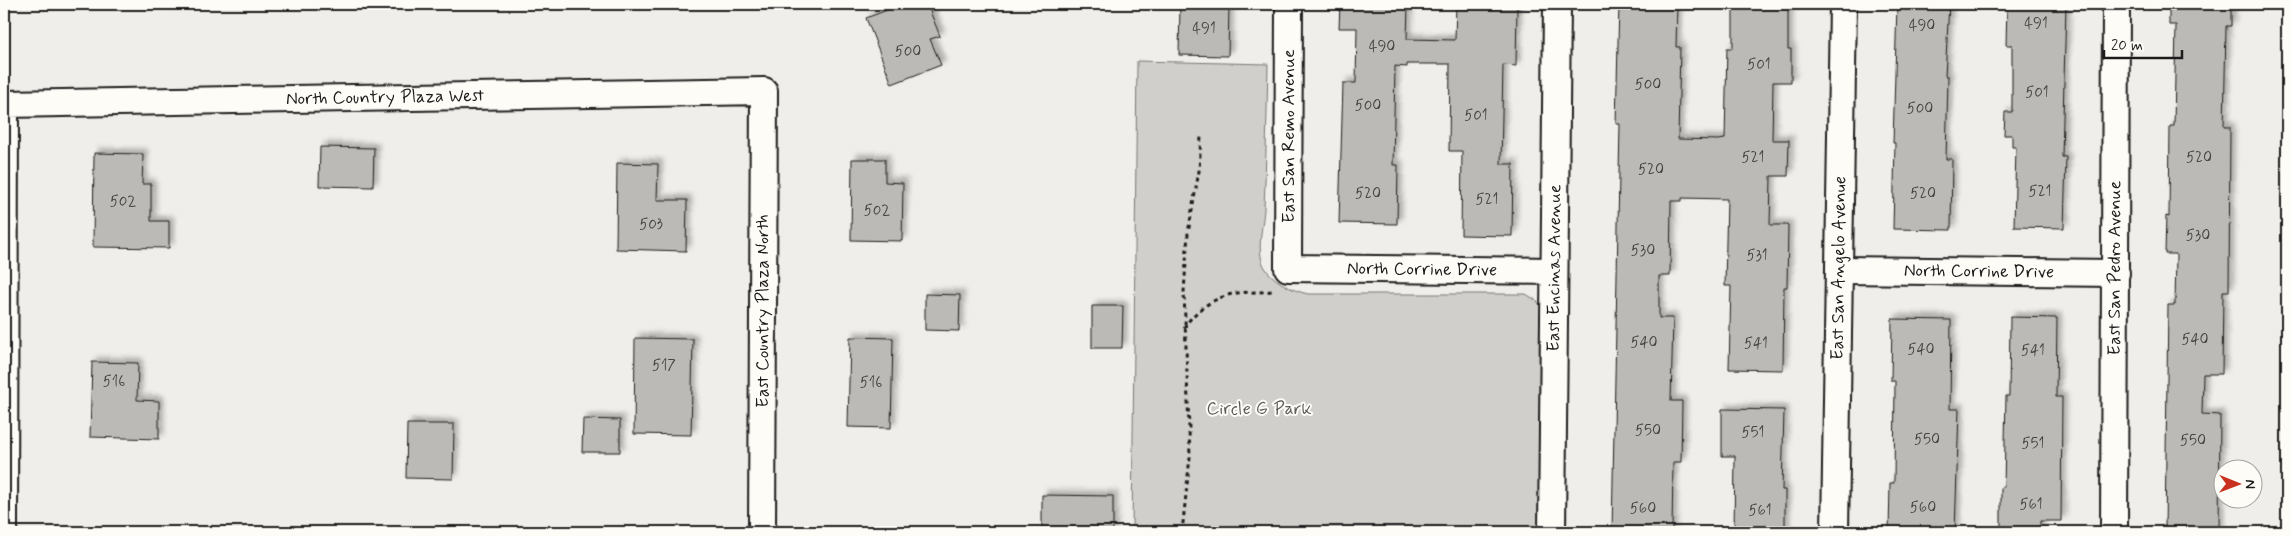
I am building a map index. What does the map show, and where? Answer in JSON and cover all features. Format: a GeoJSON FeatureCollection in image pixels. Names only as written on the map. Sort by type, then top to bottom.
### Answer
{"type":"FeatureCollection","features":[{"type":"Feature","properties":{"kind":"street","name":"East San Remo Avenue"},"geometry":{"type":"LineString","coordinates":[[1288,268],[1290,4]]}},
{"type":"Feature","properties":{"kind":"street","name":"East Encinas Avenue"},"geometry":{"type":"LineString","coordinates":[[1552,532],[1557,4]]}},
{"type":"Feature","properties":{"kind":"street","name":"East San Angelo Avenue"},"geometry":{"type":"LineString","coordinates":[[1835,532],[1840,270],[1842,4]]}},
{"type":"Feature","properties":{"kind":"street","name":"East San Pedro Avenue"},"geometry":{"type":"LineString","coordinates":[[2114,532],[2116,4]]}},
{"type":"Feature","properties":{"kind":"street","name":"North Country Plaza West"},"geometry":{"type":"LineString","coordinates":[[4,104],[764,91]]}},
{"type":"Feature","properties":{"kind":"street","name":"East Country Plaza North"},"geometry":{"type":"LineString","coordinates":[[762,532],[764,91]]}},
{"type":"Feature","properties":{"kind":"street"},"geometry":{"type":"LineString","coordinates":[[4,104],[4,532]]}},
{"type":"Feature","properties":{"kind":"street","name":"North Corrine Drive"},"geometry":{"type":"LineString","coordinates":[[1288,268],[1554,271]]}},
{"type":"Feature","properties":{"kind":"street","name":"North Corrine Drive"},"geometry":{"type":"LineString","coordinates":[[1840,270],[2116,273]]}},
{"type":"Feature","properties":{"kind":"path"},"geometry":{"type":"LineString","coordinates":[[1182,532],[1190,457],[1184,292],[1188,233],[1199,171],[1201,136]]}},
{"type":"Feature","properties":{"kind":"path"},"geometry":{"type":"LineString","coordinates":[[1184,328],[1191,315],[1205,306],[1232,294],[1272,291],[1288,268]]}},
{"type":"Feature","properties":{"kind":"green space","name":"Circle G Park"},"geometry":{"type":"Polygon","coordinates":[[[1137,61],[1268,64],[1264,209],[1260,253],[1267,271],[1283,284],[1308,294],[1526,294],[1537,301],[1544,311],[1542,532],[1132,532],[1137,61]]]}},
{"type":"Feature","properties":{"kind":"building"},"geometry":{"type":"Polygon","coordinates":[[[903,4],[927,4],[940,36],[930,39],[941,65],[892,84],[866,18],[903,4]]]}},
{"type":"Feature","properties":{"kind":"building"},"geometry":{"type":"Polygon","coordinates":[[[1180,4],[1229,4],[1228,56],[1179,55],[1180,4]]]}},
{"type":"Feature","properties":{"kind":"building"},"geometry":{"type":"Polygon","coordinates":[[[1340,4],[1408,4],[1407,39],[1455,40],[1456,4],[1517,4],[1516,66],[1503,65],[1501,164],[1513,164],[1512,236],[1461,235],[1462,151],[1449,151],[1450,64],[1407,64],[1407,67],[1395,66],[1393,165],[1398,165],[1397,224],[1339,223],[1343,83],[1356,83],[1357,28],[1339,28],[1340,4]]]}},
{"type":"Feature","properties":{"kind":"building"},"geometry":{"type":"Polygon","coordinates":[[[1619,4],[1677,4],[1676,47],[1680,47],[1678,139],[1718,140],[1725,139],[1727,48],[1733,48],[1733,4],[1788,4],[1788,49],[1791,49],[1791,82],[1773,82],[1772,140],[1789,140],[1788,176],[1771,176],[1770,225],[1788,225],[1787,287],[1784,287],[1783,370],[1729,369],[1731,286],[1725,286],[1727,199],[1682,198],[1682,201],[1671,201],[1670,276],[1659,276],[1659,318],[1673,318],[1671,401],[1682,401],[1681,462],[1673,462],[1672,532],[1612,532],[1620,124],[1616,124],[1619,4]]]}},
{"type":"Feature","properties":{"kind":"building"},"geometry":{"type":"Polygon","coordinates":[[[1897,4],[1949,4],[1945,76],[1948,76],[1946,159],[1952,159],[1951,230],[1893,229],[1895,143],[1893,143],[1897,4]]]}},
{"type":"Feature","properties":{"kind":"building"},"geometry":{"type":"Polygon","coordinates":[[[2007,4],[2066,4],[2062,157],[2066,157],[2064,228],[2014,227],[2016,147],[2012,147],[2012,135],[2004,135],[2005,112],[2012,112],[2012,45],[2006,45],[2007,4]]]}},
{"type":"Feature","properties":{"kind":"building"},"geometry":{"type":"Polygon","coordinates":[[[2169,4],[2231,4],[2231,26],[2226,26],[2224,127],[2230,127],[2229,291],[2223,291],[2222,374],[2203,374],[2202,414],[2220,415],[2220,458],[2214,458],[2214,508],[2219,508],[2219,532],[2165,532],[2168,305],[2175,305],[2176,254],[2165,254],[2166,216],[2169,217],[2170,126],[2174,126],[2176,25],[2169,25],[2169,4]]]}},
{"type":"Feature","properties":{"kind":"building"},"geometry":{"type":"Polygon","coordinates":[[[320,147],[374,148],[373,187],[319,186],[320,147]]]}},
{"type":"Feature","properties":{"kind":"building"},"geometry":{"type":"Polygon","coordinates":[[[94,153],[143,154],[142,184],[151,184],[151,221],[169,221],[169,248],[93,247],[94,153]]]}},
{"type":"Feature","properties":{"kind":"building"},"geometry":{"type":"Polygon","coordinates":[[[852,159],[885,159],[885,182],[903,183],[902,241],[851,240],[852,159]]]}},
{"type":"Feature","properties":{"kind":"building"},"geometry":{"type":"Polygon","coordinates":[[[617,163],[658,164],[657,200],[687,200],[686,251],[616,249],[617,163]]]}},
{"type":"Feature","properties":{"kind":"building"},"geometry":{"type":"Polygon","coordinates":[[[925,294],[960,295],[959,331],[925,330],[925,294]]]}},
{"type":"Feature","properties":{"kind":"building"},"geometry":{"type":"Polygon","coordinates":[[[1092,306],[1123,306],[1122,348],[1092,348],[1092,306]]]}},
{"type":"Feature","properties":{"kind":"building"},"geometry":{"type":"Polygon","coordinates":[[[2010,317],[2057,318],[2056,397],[2062,397],[2061,521],[2040,521],[2040,532],[2001,532],[2001,487],[2004,487],[2006,396],[2009,396],[2010,317]]]}},
{"type":"Feature","properties":{"kind":"building"},"geometry":{"type":"Polygon","coordinates":[[[1892,319],[1951,320],[1950,409],[1959,409],[1955,532],[1889,532],[1890,483],[1894,483],[1895,381],[1891,381],[1892,319]]]}},
{"type":"Feature","properties":{"kind":"building"},"geometry":{"type":"Polygon","coordinates":[[[850,337],[893,338],[891,428],[848,427],[850,337]]]}},
{"type":"Feature","properties":{"kind":"building"},"geometry":{"type":"Polygon","coordinates":[[[635,338],[693,339],[691,435],[634,434],[635,338]]]}},
{"type":"Feature","properties":{"kind":"building"},"geometry":{"type":"Polygon","coordinates":[[[92,362],[138,363],[137,400],[159,401],[159,439],[90,437],[92,362]]]}},
{"type":"Feature","properties":{"kind":"building"},"geometry":{"type":"Polygon","coordinates":[[[1722,409],[1784,410],[1782,490],[1785,490],[1785,532],[1734,532],[1735,456],[1722,456],[1722,409]]]}},
{"type":"Feature","properties":{"kind":"building"},"geometry":{"type":"Polygon","coordinates":[[[583,419],[620,420],[620,452],[582,452],[583,419]]]}},
{"type":"Feature","properties":{"kind":"building"},"geometry":{"type":"Polygon","coordinates":[[[407,424],[454,424],[453,479],[406,478],[407,424]]]}},
{"type":"Feature","properties":{"kind":"building"},"geometry":{"type":"Polygon","coordinates":[[[1042,495],[1113,496],[1113,532],[1042,532],[1042,495]]]}}]}
